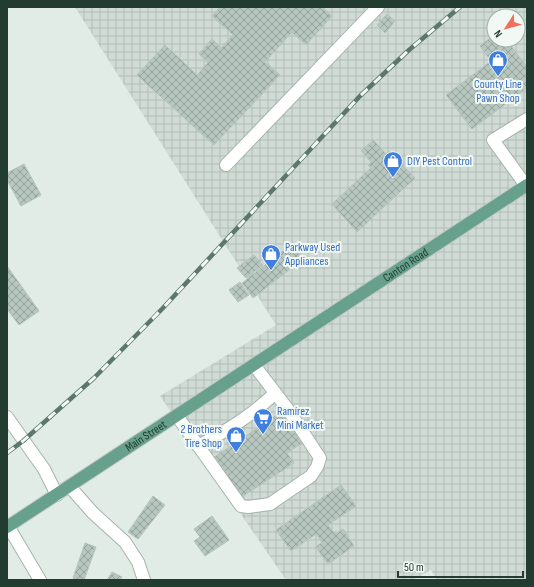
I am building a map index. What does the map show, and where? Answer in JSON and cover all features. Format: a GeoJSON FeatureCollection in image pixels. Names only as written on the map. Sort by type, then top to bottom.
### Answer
{"type":"FeatureCollection","features":[{"type":"Feature","properties":{"kind":"main road","name":"Canton Road"},"geometry":{"type":"LineString","coordinates":[[284,346],[527,186]]}},
{"type":"Feature","properties":{"kind":"main road","name":"Main Street"},"geometry":{"type":"LineString","coordinates":[[8,527],[284,346]]}},
{"type":"Feature","properties":{"kind":"street"},"geometry":{"type":"LineString","coordinates":[[226,165],[378,7]]}},
{"type":"Feature","properties":{"kind":"street"},"geometry":{"type":"LineString","coordinates":[[527,119],[493,140],[527,186]]}},
{"type":"Feature","properties":{"kind":"street"},"geometry":{"type":"LineString","coordinates":[[177,416],[241,506],[248,507],[270,504],[311,476],[317,467],[320,458],[289,411],[254,365]]}},
{"type":"Feature","properties":{"kind":"street"},"geometry":{"type":"LineString","coordinates":[[198,446],[216,437],[260,407],[275,393]]}},
{"type":"Feature","properties":{"kind":"street"},"geometry":{"type":"LineString","coordinates":[[7,417],[44,469],[57,495]]}},
{"type":"Feature","properties":{"kind":"street"},"geometry":{"type":"LineString","coordinates":[[70,487],[93,513],[125,542],[138,562],[144,580]]}},
{"type":"Feature","properties":{"kind":"street"},"geometry":{"type":"LineString","coordinates":[[8,527],[40,580]]}},
{"type":"Feature","properties":{"kind":"shaded area"},"geometry":{"type":"Polygon","coordinates":[[[75,7],[527,7],[527,580],[437,580],[431,570],[413,580],[286,580],[160,396],[276,325],[75,7]]]}},
{"type":"Feature","properties":{"kind":"building"},"geometry":{"type":"Polygon","coordinates":[[[220,7],[322,7],[332,16],[306,45],[292,32],[265,62],[280,75],[214,145],[137,75],[165,45],[197,75],[208,63],[199,54],[212,39],[221,48],[233,35],[212,16],[220,7]]]}},
{"type":"Feature","properties":{"kind":"building"},"geometry":{"type":"Polygon","coordinates":[[[387,14],[395,21],[385,33],[377,25],[387,14]]]}},
{"type":"Feature","properties":{"kind":"building"},"geometry":{"type":"Polygon","coordinates":[[[486,41],[486,48],[509,48],[491,61],[480,46],[486,41]]]}},
{"type":"Feature","properties":{"kind":"building","name":"County Line Pawn Shop"},"geometry":{"type":"Polygon","coordinates":[[[508,48],[513,48],[527,67],[527,88],[472,129],[446,95],[508,48]]]}},
{"type":"Feature","properties":{"kind":"building"},"geometry":{"type":"Polygon","coordinates":[[[373,140],[386,154],[371,168],[368,165],[371,162],[361,151],[373,140]]]}},
{"type":"Feature","properties":{"kind":"building"},"geometry":{"type":"Polygon","coordinates":[[[389,151],[415,178],[357,232],[332,204],[389,151]]]}},
{"type":"Feature","properties":{"kind":"building"},"geometry":{"type":"Polygon","coordinates":[[[24,164],[41,195],[21,206],[7,180],[7,173],[24,164]]]}},
{"type":"Feature","properties":{"kind":"building"},"geometry":{"type":"Polygon","coordinates":[[[292,244],[303,259],[253,298],[242,283],[292,244]]]}},
{"type":"Feature","properties":{"kind":"building"},"geometry":{"type":"Polygon","coordinates":[[[254,255],[263,265],[246,278],[237,268],[254,255]]]}},
{"type":"Feature","properties":{"kind":"building"},"geometry":{"type":"Polygon","coordinates":[[[7,266],[39,311],[19,325],[7,309],[7,266]]]}},
{"type":"Feature","properties":{"kind":"building"},"geometry":{"type":"Polygon","coordinates":[[[240,282],[249,295],[238,302],[229,290],[240,282]]]}},
{"type":"Feature","properties":{"kind":"building"},"geometry":{"type":"Polygon","coordinates":[[[281,412],[302,443],[287,453],[294,463],[240,498],[213,458],[281,412]]]}},
{"type":"Feature","properties":{"kind":"building"},"geometry":{"type":"Polygon","coordinates":[[[341,485],[356,506],[328,525],[335,534],[343,529],[354,546],[328,564],[316,547],[322,542],[316,534],[291,551],[276,530],[341,485]]]}},
{"type":"Feature","properties":{"kind":"building"},"geometry":{"type":"Polygon","coordinates":[[[153,496],[165,505],[138,539],[128,532],[153,496]]]}},
{"type":"Feature","properties":{"kind":"building"},"geometry":{"type":"Polygon","coordinates":[[[212,516],[229,540],[205,556],[194,541],[200,537],[194,529],[212,516]]]}},
{"type":"Feature","properties":{"kind":"building"},"geometry":{"type":"Polygon","coordinates":[[[85,543],[96,547],[84,580],[78,580],[73,578],[85,543]]]}},
{"type":"Feature","properties":{"kind":"building"},"geometry":{"type":"Polygon","coordinates":[[[112,572],[122,577],[120,580],[107,580],[112,572]]]}},
{"type":"Feature","properties":{"kind":"railway"},"geometry":{"type":"LineString","coordinates":[[7,453],[23,441],[94,378],[162,309],[360,96],[409,50],[460,7]]}},
{"type":"Feature","properties":{"kind":"place","name":"County Line Pawn Shop"},"geometry":{"type":"Point","coordinates":[498,77]}},
{"type":"Feature","properties":{"kind":"place","name":"DIY Pest Control"},"geometry":{"type":"Point","coordinates":[393,178]}},
{"type":"Feature","properties":{"kind":"place","name":"Parkway Used Appliances"},"geometry":{"type":"Point","coordinates":[271,271]}},
{"type":"Feature","properties":{"kind":"place","name":"Ramírez Mini Market"},"geometry":{"type":"Point","coordinates":[263,435]}},
{"type":"Feature","properties":{"kind":"place","name":"2 Brothers Tire Shop"},"geometry":{"type":"Point","coordinates":[236,453]}}]}
